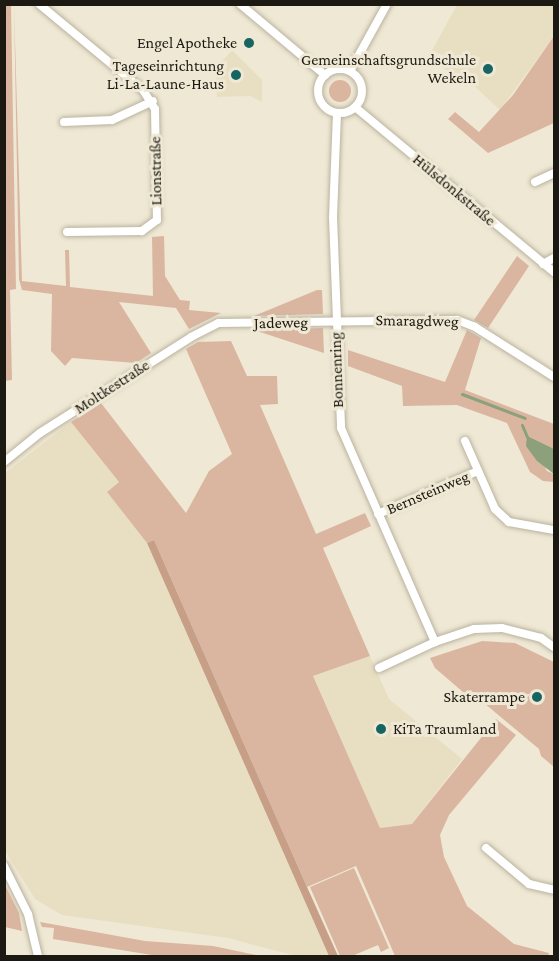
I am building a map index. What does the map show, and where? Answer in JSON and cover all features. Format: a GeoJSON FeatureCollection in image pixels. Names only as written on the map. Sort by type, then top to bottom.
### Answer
{"type":"FeatureCollection","features":[{"type":"Feature","properties":{"kind":"street"},"geometry":{"type":"LineString","coordinates":[[39,4],[153,101],[112,120],[64,122]]}},
{"type":"Feature","properties":{"kind":"street"},"geometry":{"type":"LineString","coordinates":[[240,4],[325,75]]}},
{"type":"Feature","properties":{"kind":"street"},"geometry":{"type":"LineString","coordinates":[[350,71],[387,4]]}},
{"type":"Feature","properties":{"kind":"street"},"geometry":{"type":"LineString","coordinates":[[337,69],[350,71],[362,87],[355,107],[337,113],[325,107],[320,99],[318,88],[325,75],[337,69]]}},
{"type":"Feature","properties":{"kind":"street","name":"Lionstraße"},"geometry":{"type":"LineString","coordinates":[[67,232],[142,231],[157,220],[153,101]]}},
{"type":"Feature","properties":{"kind":"street","name":"Hülsdonkstraße"},"geometry":{"type":"LineString","coordinates":[[355,107],[555,272]]}},
{"type":"Feature","properties":{"kind":"street","name":"Bonnenring"},"geometry":{"type":"LineString","coordinates":[[337,113],[333,187],[335,321],[341,428],[435,642]]}},
{"type":"Feature","properties":{"kind":"street"},"geometry":{"type":"LineString","coordinates":[[535,182],[555,173]]}},
{"type":"Feature","properties":{"kind":"street"},"geometry":{"type":"LineString","coordinates":[[543,264],[555,258]]}},
{"type":"Feature","properties":{"kind":"street","name":"Jadeweg"},"geometry":{"type":"LineString","coordinates":[[226,324],[335,321]]}},
{"type":"Feature","properties":{"kind":"street","name":"Smaragdweg"},"geometry":{"type":"LineString","coordinates":[[335,321],[464,321],[555,377]]}},
{"type":"Feature","properties":{"kind":"street","name":"Moltkestraße"},"geometry":{"type":"LineString","coordinates":[[4,462],[40,433],[190,336],[211,325],[226,324]]}},
{"type":"Feature","properties":{"kind":"street","name":"Bernsteinweg"},"geometry":{"type":"LineString","coordinates":[[465,441],[495,509],[509,522],[555,530]]}},
{"type":"Feature","properties":{"kind":"street","name":"Bernsteinweg"},"geometry":{"type":"LineString","coordinates":[[378,514],[478,471]]}},
{"type":"Feature","properties":{"kind":"street"},"geometry":{"type":"LineString","coordinates":[[379,668],[435,642],[474,629],[502,628],[541,638],[555,647]]}},
{"type":"Feature","properties":{"kind":"street"},"geometry":{"type":"LineString","coordinates":[[486,848],[529,884],[555,890]]}},
{"type":"Feature","properties":{"kind":"street"},"geometry":{"type":"LineString","coordinates":[[4,866],[28,914],[38,957]]}},
{"type":"Feature","properties":{"kind":"shaded area"},"geometry":{"type":"Polygon","coordinates":[[[4,5],[11,5],[16,289],[10,290],[12,380],[5,381],[4,5]]]}},
{"type":"Feature","properties":{"kind":"shaded area"},"geometry":{"type":"Polygon","coordinates":[[[14,5],[22,281],[66,286],[65,250],[69,250],[70,287],[153,296],[152,237],[164,236],[165,276],[180,300],[190,301],[189,310],[221,313],[189,329],[176,308],[119,302],[151,353],[136,363],[72,358],[65,366],[51,351],[52,294],[22,290],[19,279],[14,5]]]}},
{"type":"Feature","properties":{"kind":"shaded area","name":"Gemeinschaftsgrundschule Wekeln"},"geometry":{"type":"Polygon","coordinates":[[[457,5],[554,5],[554,36],[500,110],[470,82],[466,87],[429,56],[457,5]]]}},
{"type":"Feature","properties":{"kind":"shaded area"},"geometry":{"type":"Polygon","coordinates":[[[554,36],[554,123],[488,153],[448,119],[455,112],[479,132],[513,95],[554,36]]]}},
{"type":"Feature","properties":{"kind":"shaded area","name":"Tageseinrichtung Li-La-Laune-Haus"},"geometry":{"type":"Polygon","coordinates":[[[232,50],[262,80],[262,102],[250,96],[217,97],[216,77],[212,73],[232,50]]]}},
{"type":"Feature","properties":{"kind":"shaded area"},"geometry":{"type":"Polygon","coordinates":[[[340,80],[348,83],[351,91],[348,99],[340,102],[332,99],[329,91],[332,83],[340,80]]]}},
{"type":"Feature","properties":{"kind":"shaded area"},"geometry":{"type":"Polygon","coordinates":[[[517,256],[529,266],[488,328],[474,320],[517,256]]]}},
{"type":"Feature","properties":{"kind":"shaded area"},"geometry":{"type":"Polygon","coordinates":[[[322,290],[323,314],[254,316],[322,290]]]}},
{"type":"Feature","properties":{"kind":"shaded area"},"geometry":{"type":"Polygon","coordinates":[[[323,328],[324,353],[254,330],[323,328]]]}},
{"type":"Feature","properties":{"kind":"shaded area"},"geometry":{"type":"Polygon","coordinates":[[[467,330],[481,338],[465,390],[554,424],[554,449],[535,444],[529,437],[547,471],[554,474],[554,482],[543,481],[530,472],[507,423],[457,405],[403,406],[402,386],[348,366],[348,350],[445,382],[467,330]]]}},
{"type":"Feature","properties":{"kind":"shaded area"},"geometry":{"type":"Polygon","coordinates":[[[231,341],[247,376],[277,376],[278,404],[260,405],[316,534],[365,513],[371,526],[323,548],[370,656],[313,676],[380,828],[412,824],[496,719],[516,735],[449,815],[440,835],[444,857],[467,906],[514,944],[549,953],[548,956],[395,956],[356,866],[307,887],[154,540],[147,543],[107,492],[119,482],[71,422],[101,403],[186,513],[209,471],[232,454],[186,349],[198,342],[231,341]]]}},
{"type":"Feature","properties":{"kind":"shaded area"},"geometry":{"type":"Polygon","coordinates":[[[71,422],[119,482],[107,492],[147,543],[329,956],[296,956],[228,938],[62,915],[35,899],[4,849],[4,474],[71,422]]]}},
{"type":"Feature","properties":{"kind":"shaded area"},"geometry":{"type":"Polygon","coordinates":[[[527,436],[554,449],[554,474],[537,461],[526,446],[527,436]]]}},
{"type":"Feature","properties":{"kind":"shaded area"},"geometry":{"type":"Polygon","coordinates":[[[154,540],[338,956],[329,956],[147,543],[154,540]]]}},
{"type":"Feature","properties":{"kind":"shaded area"},"geometry":{"type":"Polygon","coordinates":[[[482,641],[515,643],[554,662],[554,767],[541,756],[539,749],[478,698],[470,698],[435,668],[430,658],[482,641]]]}},
{"type":"Feature","properties":{"kind":"shaded area","name":"KiTa Traumland"},"geometry":{"type":"Polygon","coordinates":[[[370,656],[389,699],[462,759],[412,824],[380,828],[313,676],[370,656]]]}},
{"type":"Feature","properties":{"kind":"shaded area"},"geometry":{"type":"Polygon","coordinates":[[[354,868],[389,948],[381,952],[378,945],[352,956],[340,956],[310,887],[354,868]]]}},
{"type":"Feature","properties":{"kind":"shaded area"},"geometry":{"type":"Polygon","coordinates":[[[5,885],[19,913],[22,931],[5,927],[5,885]]]}},
{"type":"Feature","properties":{"kind":"shaded area"},"geometry":{"type":"Polygon","coordinates":[[[40,922],[145,941],[213,946],[261,956],[158,956],[53,939],[54,928],[42,927],[40,922]]]}},
{"type":"Feature","properties":{"kind":"waterway"},"geometry":{"type":"LineString","coordinates":[[462,394],[525,418]]}},
{"type":"Feature","properties":{"kind":"waterway"},"geometry":{"type":"LineString","coordinates":[[522,425],[527,437]]}},
{"type":"Feature","properties":{"kind":"place","name":"Engel Apotheke"},"geometry":{"type":"Point","coordinates":[249,43]}},
{"type":"Feature","properties":{"kind":"place","name":"Gemeinschaftsgrundschule Wekeln"},"geometry":{"type":"Point","coordinates":[488,69]}},
{"type":"Feature","properties":{"kind":"place","name":"Tageseinrichtung Li-La-Laune-Haus"},"geometry":{"type":"Point","coordinates":[236,75]}},
{"type":"Feature","properties":{"kind":"place","name":"Skaterrampe"},"geometry":{"type":"Point","coordinates":[537,697]}},
{"type":"Feature","properties":{"kind":"place","name":"KiTa Traumland"},"geometry":{"type":"Point","coordinates":[381,729]}}]}
